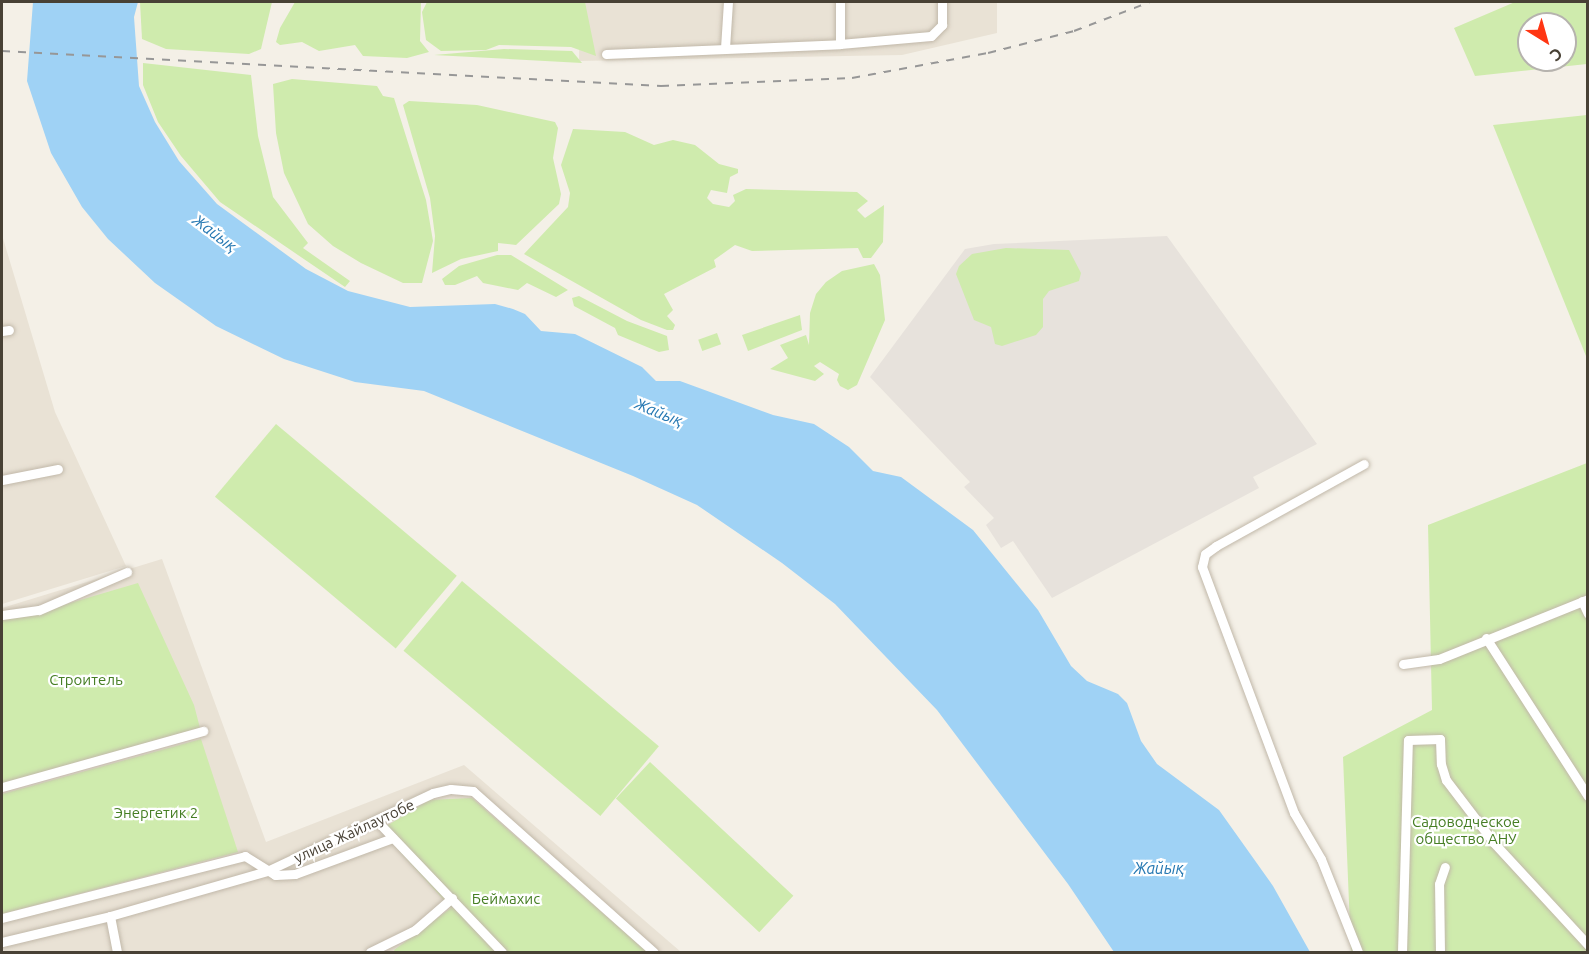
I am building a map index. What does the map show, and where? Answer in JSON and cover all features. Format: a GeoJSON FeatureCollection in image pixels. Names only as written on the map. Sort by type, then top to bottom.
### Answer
{"type":"FeatureCollection","features":[{"type":"Feature","properties":{"kind":"street"},"geometry":{"type":"LineString","coordinates":[[725,48],[728,2]]}},
{"type":"Feature","properties":{"kind":"street"},"geometry":{"type":"LineString","coordinates":[[840,2],[840,44]]}},
{"type":"Feature","properties":{"kind":"street"},"geometry":{"type":"LineString","coordinates":[[606,54],[840,44],[932,36],[942,25],[942,2]]}},
{"type":"Feature","properties":{"kind":"street"},"geometry":{"type":"LineString","coordinates":[[1358,952],[1321,859],[1294,813],[1202,567],[1205,555],[1216,546],[1364,464]]}},
{"type":"Feature","properties":{"kind":"street"},"geometry":{"type":"LineString","coordinates":[[2,480],[58,469]]}},
{"type":"Feature","properties":{"kind":"street"},"geometry":{"type":"LineString","coordinates":[[2,615],[39,610],[127,572]]}},
{"type":"Feature","properties":{"kind":"street"},"geometry":{"type":"LineString","coordinates":[[1403,664],[1438,659],[1585,600],[1587,614]]}},
{"type":"Feature","properties":{"kind":"street"},"geometry":{"type":"LineString","coordinates":[[1486,638],[1587,796]]}},
{"type":"Feature","properties":{"kind":"street"},"geometry":{"type":"LineString","coordinates":[[2,788],[203,732]]}},
{"type":"Feature","properties":{"kind":"street"},"geometry":{"type":"LineString","coordinates":[[1402,952],[1408,740],[1440,739],[1441,764],[1446,780],[1494,843],[1587,945]]}},
{"type":"Feature","properties":{"kind":"street","name":"улица Жайлаутобе"},"geometry":{"type":"LineString","coordinates":[[2,942],[110,916],[267,871],[378,822],[433,793],[451,789],[473,791],[654,952]]}},
{"type":"Feature","properties":{"kind":"street"},"geometry":{"type":"LineString","coordinates":[[378,822],[502,952]]}},
{"type":"Feature","properties":{"kind":"street"},"geometry":{"type":"LineString","coordinates":[[2,918],[245,856],[275,875],[295,874],[393,838]]}},
{"type":"Feature","properties":{"kind":"street"},"geometry":{"type":"LineString","coordinates":[[1440,952],[1439,884],[1445,867]]}},
{"type":"Feature","properties":{"kind":"street"},"geometry":{"type":"LineString","coordinates":[[370,952],[415,930],[452,898]]}},
{"type":"Feature","properties":{"kind":"street"},"geometry":{"type":"LineString","coordinates":[[110,916],[117,952]]}},
{"type":"Feature","properties":{"kind":"shaded area"},"geometry":{"type":"Polygon","coordinates":[[[580,2],[997,2],[997,33],[902,55],[579,61],[580,2]]]}},
{"type":"Feature","properties":{"kind":"shaded area"},"geometry":{"type":"Polygon","coordinates":[[[2,235],[55,412],[126,566],[2,604],[2,235]]]}},
{"type":"Feature","properties":{"kind":"shaded area"},"geometry":{"type":"Polygon","coordinates":[[[1167,236],[1317,444],[1253,477],[1259,488],[1052,598],[1013,541],[1001,548],[986,525],[994,518],[964,487],[970,482],[870,377],[965,249],[994,244],[1167,236]]]}},
{"type":"Feature","properties":{"kind":"shaded area"},"geometry":{"type":"Polygon","coordinates":[[[162,559],[266,842],[464,765],[681,952],[2,952],[2,608],[162,559]]]}},
{"type":"Feature","properties":{"kind":"green space"},"geometry":{"type":"Polygon","coordinates":[[[140,2],[272,2],[261,49],[249,54],[166,49],[142,39],[140,2]]]}},
{"type":"Feature","properties":{"kind":"green space"},"geometry":{"type":"Polygon","coordinates":[[[295,2],[421,2],[420,41],[429,52],[407,58],[363,56],[355,45],[319,51],[302,42],[280,45],[276,42],[280,28],[295,2]]]}},
{"type":"Feature","properties":{"kind":"green space"},"geometry":{"type":"Polygon","coordinates":[[[427,2],[585,2],[596,56],[571,47],[499,45],[486,50],[441,51],[426,40],[422,12],[427,2]]]}},
{"type":"Feature","properties":{"kind":"green space"},"geometry":{"type":"Polygon","coordinates":[[[1515,2],[1587,2],[1587,64],[1577,65],[1577,12],[1517,12],[1517,72],[1475,76],[1454,28],[1515,2]]]}},
{"type":"Feature","properties":{"kind":"green space"},"geometry":{"type":"Polygon","coordinates":[[[504,49],[572,51],[582,63],[434,55],[504,49]]]}},
{"type":"Feature","properties":{"kind":"green space"},"geometry":{"type":"Polygon","coordinates":[[[143,63],[251,75],[258,136],[273,197],[308,243],[303,248],[350,281],[345,287],[220,202],[181,156],[158,122],[143,85],[143,63]]]}},
{"type":"Feature","properties":{"kind":"green space"},"geometry":{"type":"Polygon","coordinates":[[[292,79],[377,86],[383,96],[394,98],[426,200],[433,241],[422,283],[403,283],[361,263],[333,246],[308,224],[284,173],[276,133],[273,84],[292,79]]]}},
{"type":"Feature","properties":{"kind":"green space"},"geometry":{"type":"Polygon","coordinates":[[[409,101],[477,105],[555,122],[558,128],[553,158],[561,194],[559,204],[516,245],[498,243],[498,251],[461,259],[432,273],[435,236],[430,198],[403,105],[409,101]]]}},
{"type":"Feature","properties":{"kind":"green space"},"geometry":{"type":"Polygon","coordinates":[[[1587,115],[1588,355],[1586,356],[1493,125],[1587,115]]]}},
{"type":"Feature","properties":{"kind":"green space"},"geometry":{"type":"Polygon","coordinates":[[[573,129],[625,132],[654,145],[673,140],[695,145],[719,164],[738,169],[738,173],[730,177],[727,193],[711,190],[707,198],[713,204],[729,207],[735,201],[733,195],[746,189],[857,192],[868,201],[857,210],[865,218],[884,205],[883,242],[871,258],[863,258],[858,248],[752,251],[735,245],[714,260],[716,267],[664,294],[673,310],[667,316],[675,325],[673,330],[667,330],[641,320],[524,254],[568,207],[570,193],[561,165],[573,129]]]}},
{"type":"Feature","properties":{"kind":"green space"},"geometry":{"type":"Polygon","coordinates":[[[1006,248],[1069,250],[1081,273],[1079,281],[1049,291],[1043,299],[1043,327],[1036,335],[1002,346],[995,344],[991,327],[974,320],[956,274],[959,266],[972,254],[1006,248]]]}},
{"type":"Feature","properties":{"kind":"green space"},"geometry":{"type":"Polygon","coordinates":[[[497,255],[511,255],[568,290],[556,297],[527,283],[518,290],[483,283],[477,276],[455,285],[445,285],[442,279],[459,266],[497,255]]]}},
{"type":"Feature","properties":{"kind":"green space"},"geometry":{"type":"Polygon","coordinates":[[[874,264],[880,275],[885,320],[857,385],[848,390],[840,386],[837,380],[839,374],[820,362],[814,366],[824,374],[815,381],[770,369],[788,358],[780,345],[806,335],[809,345],[810,313],[816,294],[826,282],[842,271],[874,264]]]}},
{"type":"Feature","properties":{"kind":"green space"},"geometry":{"type":"Polygon","coordinates":[[[579,296],[627,321],[667,336],[669,350],[659,352],[618,335],[615,328],[574,306],[572,298],[579,296]]]}},
{"type":"Feature","properties":{"kind":"green space"},"geometry":{"type":"Polygon","coordinates":[[[800,315],[802,330],[748,351],[742,335],[800,315]]]}},
{"type":"Feature","properties":{"kind":"green space"},"geometry":{"type":"Polygon","coordinates":[[[717,333],[721,344],[702,351],[698,340],[717,333]]]}},
{"type":"Feature","properties":{"kind":"green space"},"geometry":{"type":"Polygon","coordinates":[[[276,424],[457,576],[396,648],[215,497],[276,424]]]}},
{"type":"Feature","properties":{"kind":"green space","name":"Садоводческое общество АНУ"},"geometry":{"type":"Polygon","coordinates":[[[1587,463],[1587,952],[1351,952],[1343,757],[1432,710],[1428,525],[1587,463]]]}},
{"type":"Feature","properties":{"kind":"green space"},"geometry":{"type":"Polygon","coordinates":[[[462,581],[659,746],[600,816],[404,651],[462,581]]]}},
{"type":"Feature","properties":{"kind":"green space","name":"Строитель"},"geometry":{"type":"Polygon","coordinates":[[[138,583],[194,705],[200,728],[2,784],[2,619],[36,613],[138,583]]]}},
{"type":"Feature","properties":{"kind":"green space","name":"Энергетик 2"},"geometry":{"type":"Polygon","coordinates":[[[201,739],[238,852],[2,914],[2,794],[201,739]]]}},
{"type":"Feature","properties":{"kind":"green space"},"geometry":{"type":"Polygon","coordinates":[[[650,762],[793,896],[759,932],[616,799],[650,762]]]}},
{"type":"Feature","properties":{"kind":"green space","name":"Беймахис"},"geometry":{"type":"Polygon","coordinates":[[[472,798],[647,952],[395,952],[394,950],[451,908],[380,830],[429,800],[472,798]]]}},
{"type":"Feature","properties":{"kind":"water","name":"Жайық"},"geometry":{"type":"Polygon","coordinates":[[[33,2],[138,2],[134,17],[139,86],[155,122],[179,161],[217,204],[306,269],[348,291],[410,307],[495,304],[513,309],[525,314],[541,331],[575,334],[642,367],[656,381],[680,381],[773,415],[814,424],[849,447],[873,471],[901,477],[973,530],[1038,610],[1071,666],[1087,681],[1118,694],[1127,703],[1141,741],[1157,764],[1219,810],[1273,886],[1310,952],[1114,952],[1068,884],[937,710],[835,604],[782,563],[697,505],[633,476],[424,391],[355,382],[284,359],[216,326],[155,283],[108,239],[82,207],[51,153],[27,81],[33,2]]]}},
{"type":"Feature","properties":{"kind":"railway"},"geometry":{"type":"LineString","coordinates":[[2,51],[661,86],[852,78],[988,53],[1074,31],[1150,2]]}}]}
